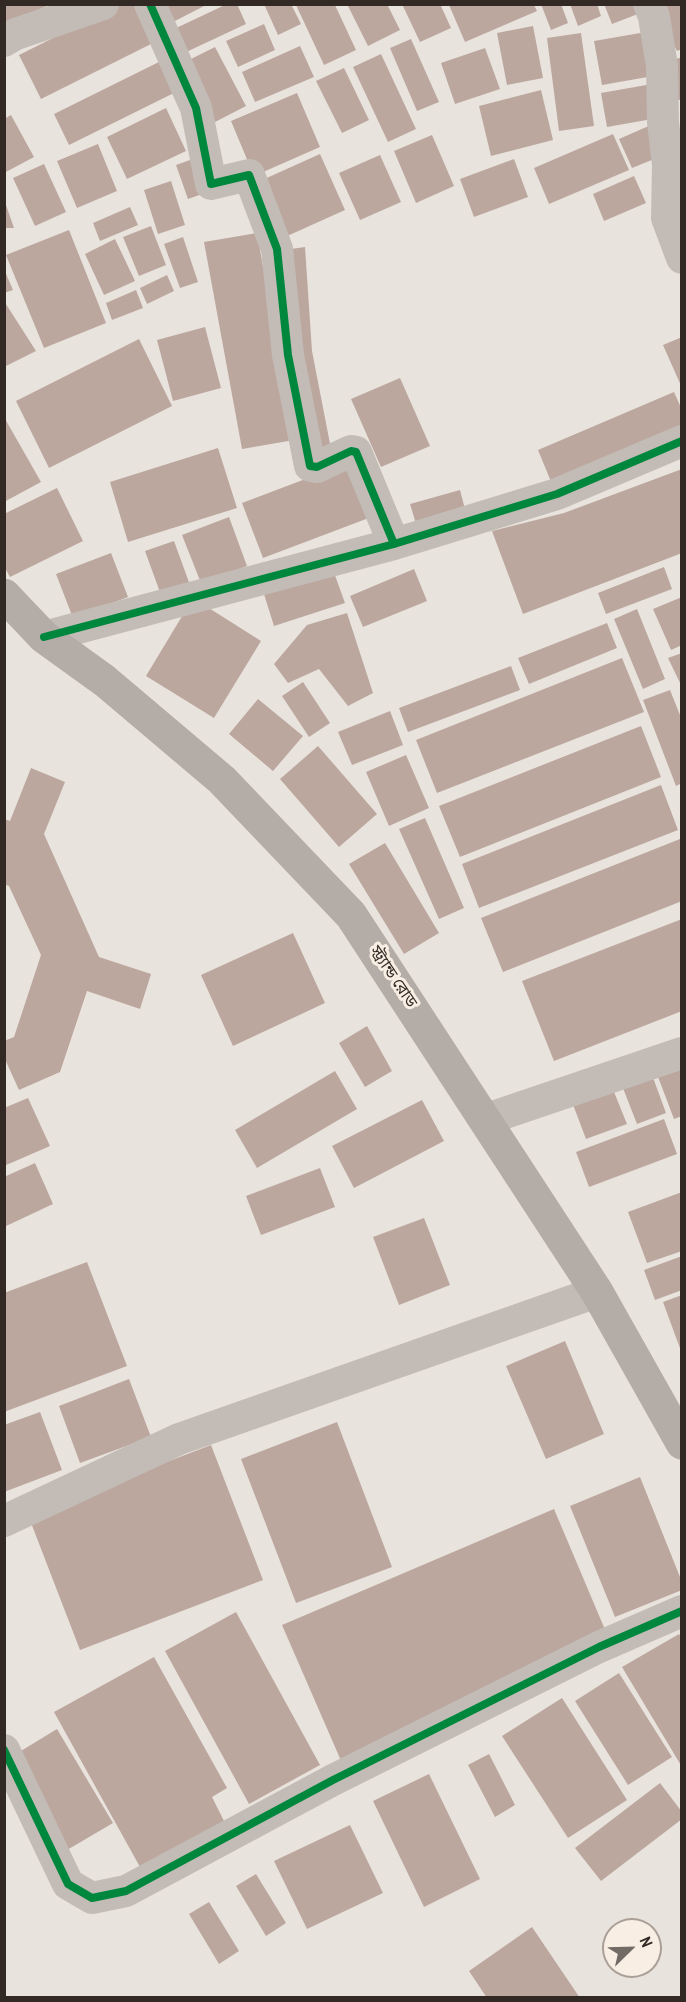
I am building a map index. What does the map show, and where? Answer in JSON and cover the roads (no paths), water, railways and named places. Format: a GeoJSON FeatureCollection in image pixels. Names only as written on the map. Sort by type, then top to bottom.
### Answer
{"type":"FeatureCollection","features":[{"type":"Feature","properties":{"kind":"main road","name":"স্ট্র্যান্ড রোড"},"geometry":{"type":"LineString","coordinates":[[4,595],[44,637],[105,681],[222,780],[351,915],[487,1119],[597,1292],[681,1440]]}},
{"type":"Feature","properties":{"kind":"street"},"geometry":{"type":"LineString","coordinates":[[4,41],[16,34],[103,4]]}},
{"type":"Feature","properties":{"kind":"street"},"geometry":{"type":"LineString","coordinates":[[150,4],[196,108],[211,184],[249,175],[277,249],[288,355],[310,466],[317,467],[351,451],[356,452],[394,544]]}},
{"type":"Feature","properties":{"kind":"street"},"geometry":{"type":"LineString","coordinates":[[649,4],[654,17],[662,66],[663,122],[668,165],[668,218],[681,258]]}},
{"type":"Feature","properties":{"kind":"street"},"geometry":{"type":"LineString","coordinates":[[44,637],[394,544],[557,494],[681,441]]}},
{"type":"Feature","properties":{"kind":"street"},"geometry":{"type":"LineString","coordinates":[[487,1119],[681,1053]]}},
{"type":"Feature","properties":{"kind":"street"},"geometry":{"type":"LineString","coordinates":[[4,1521],[179,1439],[597,1292]]}},
{"type":"Feature","properties":{"kind":"street"},"geometry":{"type":"LineString","coordinates":[[4,1750],[68,1884],[92,1898],[126,1891],[333,1780],[599,1647],[681,1611]]}}]}
